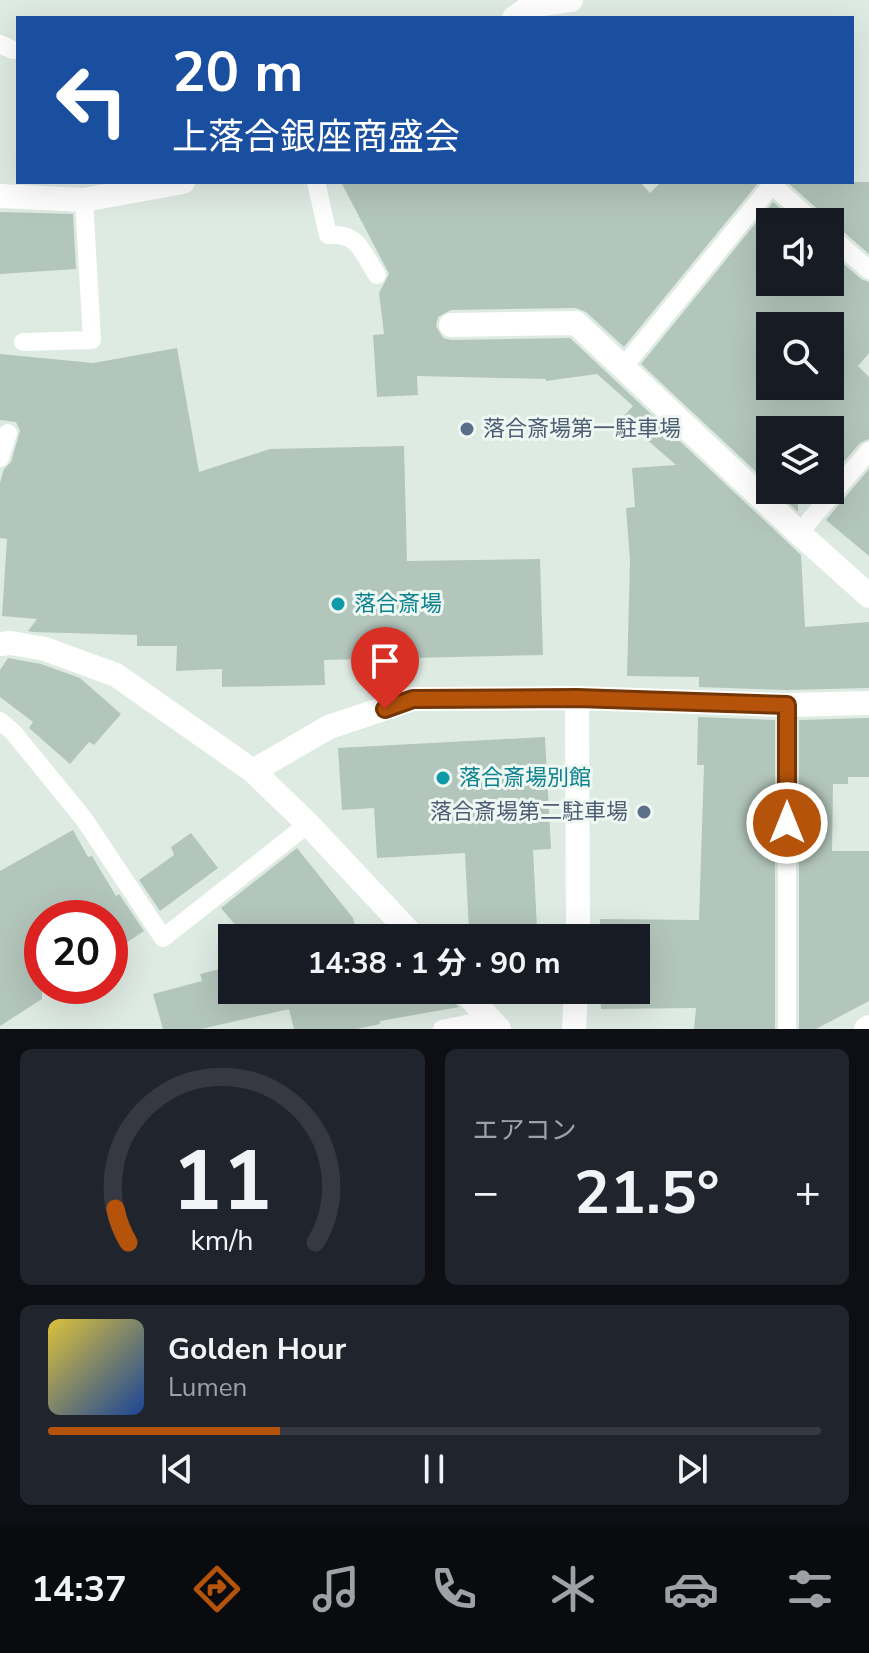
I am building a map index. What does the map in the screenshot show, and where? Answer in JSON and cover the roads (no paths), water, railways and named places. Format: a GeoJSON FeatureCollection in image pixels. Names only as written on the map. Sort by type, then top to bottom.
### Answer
{"type":"FeatureCollection","features":[{"type":"Feature","properties":{"kind":"street"},"geometry":{"type":"LineString","coordinates":[[517,16],[531,6],[571,0]]}},
{"type":"Feature","properties":{"kind":"street"},"geometry":{"type":"LineString","coordinates":[[0,196],[84,200],[172,184]]}},
{"type":"Feature","properties":{"kind":"street"},"geometry":{"type":"LineString","coordinates":[[451,325],[576,323],[869,596]]}},
{"type":"Feature","properties":{"kind":"street"},"geometry":{"type":"LineString","coordinates":[[0,644],[45,649],[116,675],[253,771],[308,824],[402,924]]}},
{"type":"Feature","properties":{"kind":"street"},"geometry":{"type":"LineString","coordinates":[[253,771],[329,727],[413,699],[577,698],[787,705],[869,703]]}},
{"type":"Feature","properties":{"kind":"street"},"geometry":{"type":"LineString","coordinates":[[577,698],[578,924]]}},
{"type":"Feature","properties":{"kind":"street"},"geometry":{"type":"LineString","coordinates":[[476,1004],[495,1024]]}},
{"type":"Feature","properties":{"kind":"street"},"geometry":{"type":"LineString","coordinates":[[574,1029],[575,1004]]}},
{"type":"Feature","properties":{"kind":"lane"},"geometry":{"type":"LineString","coordinates":[[316,184],[328,235],[342,233],[351,236],[377,275]]}},
{"type":"Feature","properties":{"kind":"lane"},"geometry":{"type":"LineString","coordinates":[[624,366],[772,185],[798,208]]}},
{"type":"Feature","properties":{"kind":"lane"},"geometry":{"type":"LineString","coordinates":[[23,342],[92,340],[84,200]]}},
{"type":"Feature","properties":{"kind":"lane"},"geometry":{"type":"LineString","coordinates":[[844,248],[869,270]]}},
{"type":"Feature","properties":{"kind":"lane"},"geometry":{"type":"LineString","coordinates":[[0,458],[8,433]]}},
{"type":"Feature","properties":{"kind":"lane"},"geometry":{"type":"LineString","coordinates":[[799,533],[869,451]]}},
{"type":"Feature","properties":{"kind":"lane"},"geometry":{"type":"LineString","coordinates":[[787,705],[787,1029]]}},
{"type":"Feature","properties":{"kind":"lane"},"geometry":{"type":"LineString","coordinates":[[0,721],[13,732],[84,819],[163,938],[308,824]]}},
{"type":"Feature","properties":{"kind":"lane"},"geometry":{"type":"LineString","coordinates":[[442,1029],[495,1024]]}},
{"type":"Feature","properties":{"kind":"place","name":"落合斎場第一駐車場"},"geometry":{"type":"Point","coordinates":[467,429]}},
{"type":"Feature","properties":{"kind":"place","name":"落合斎場"},"geometry":{"type":"Point","coordinates":[338,604]}},
{"type":"Feature","properties":{"kind":"place","name":"落合斎場別館"},"geometry":{"type":"Point","coordinates":[443,778]}},
{"type":"Feature","properties":{"kind":"place","name":"落合斎場第二駐車場"},"geometry":{"type":"Point","coordinates":[644,812]}}]}
